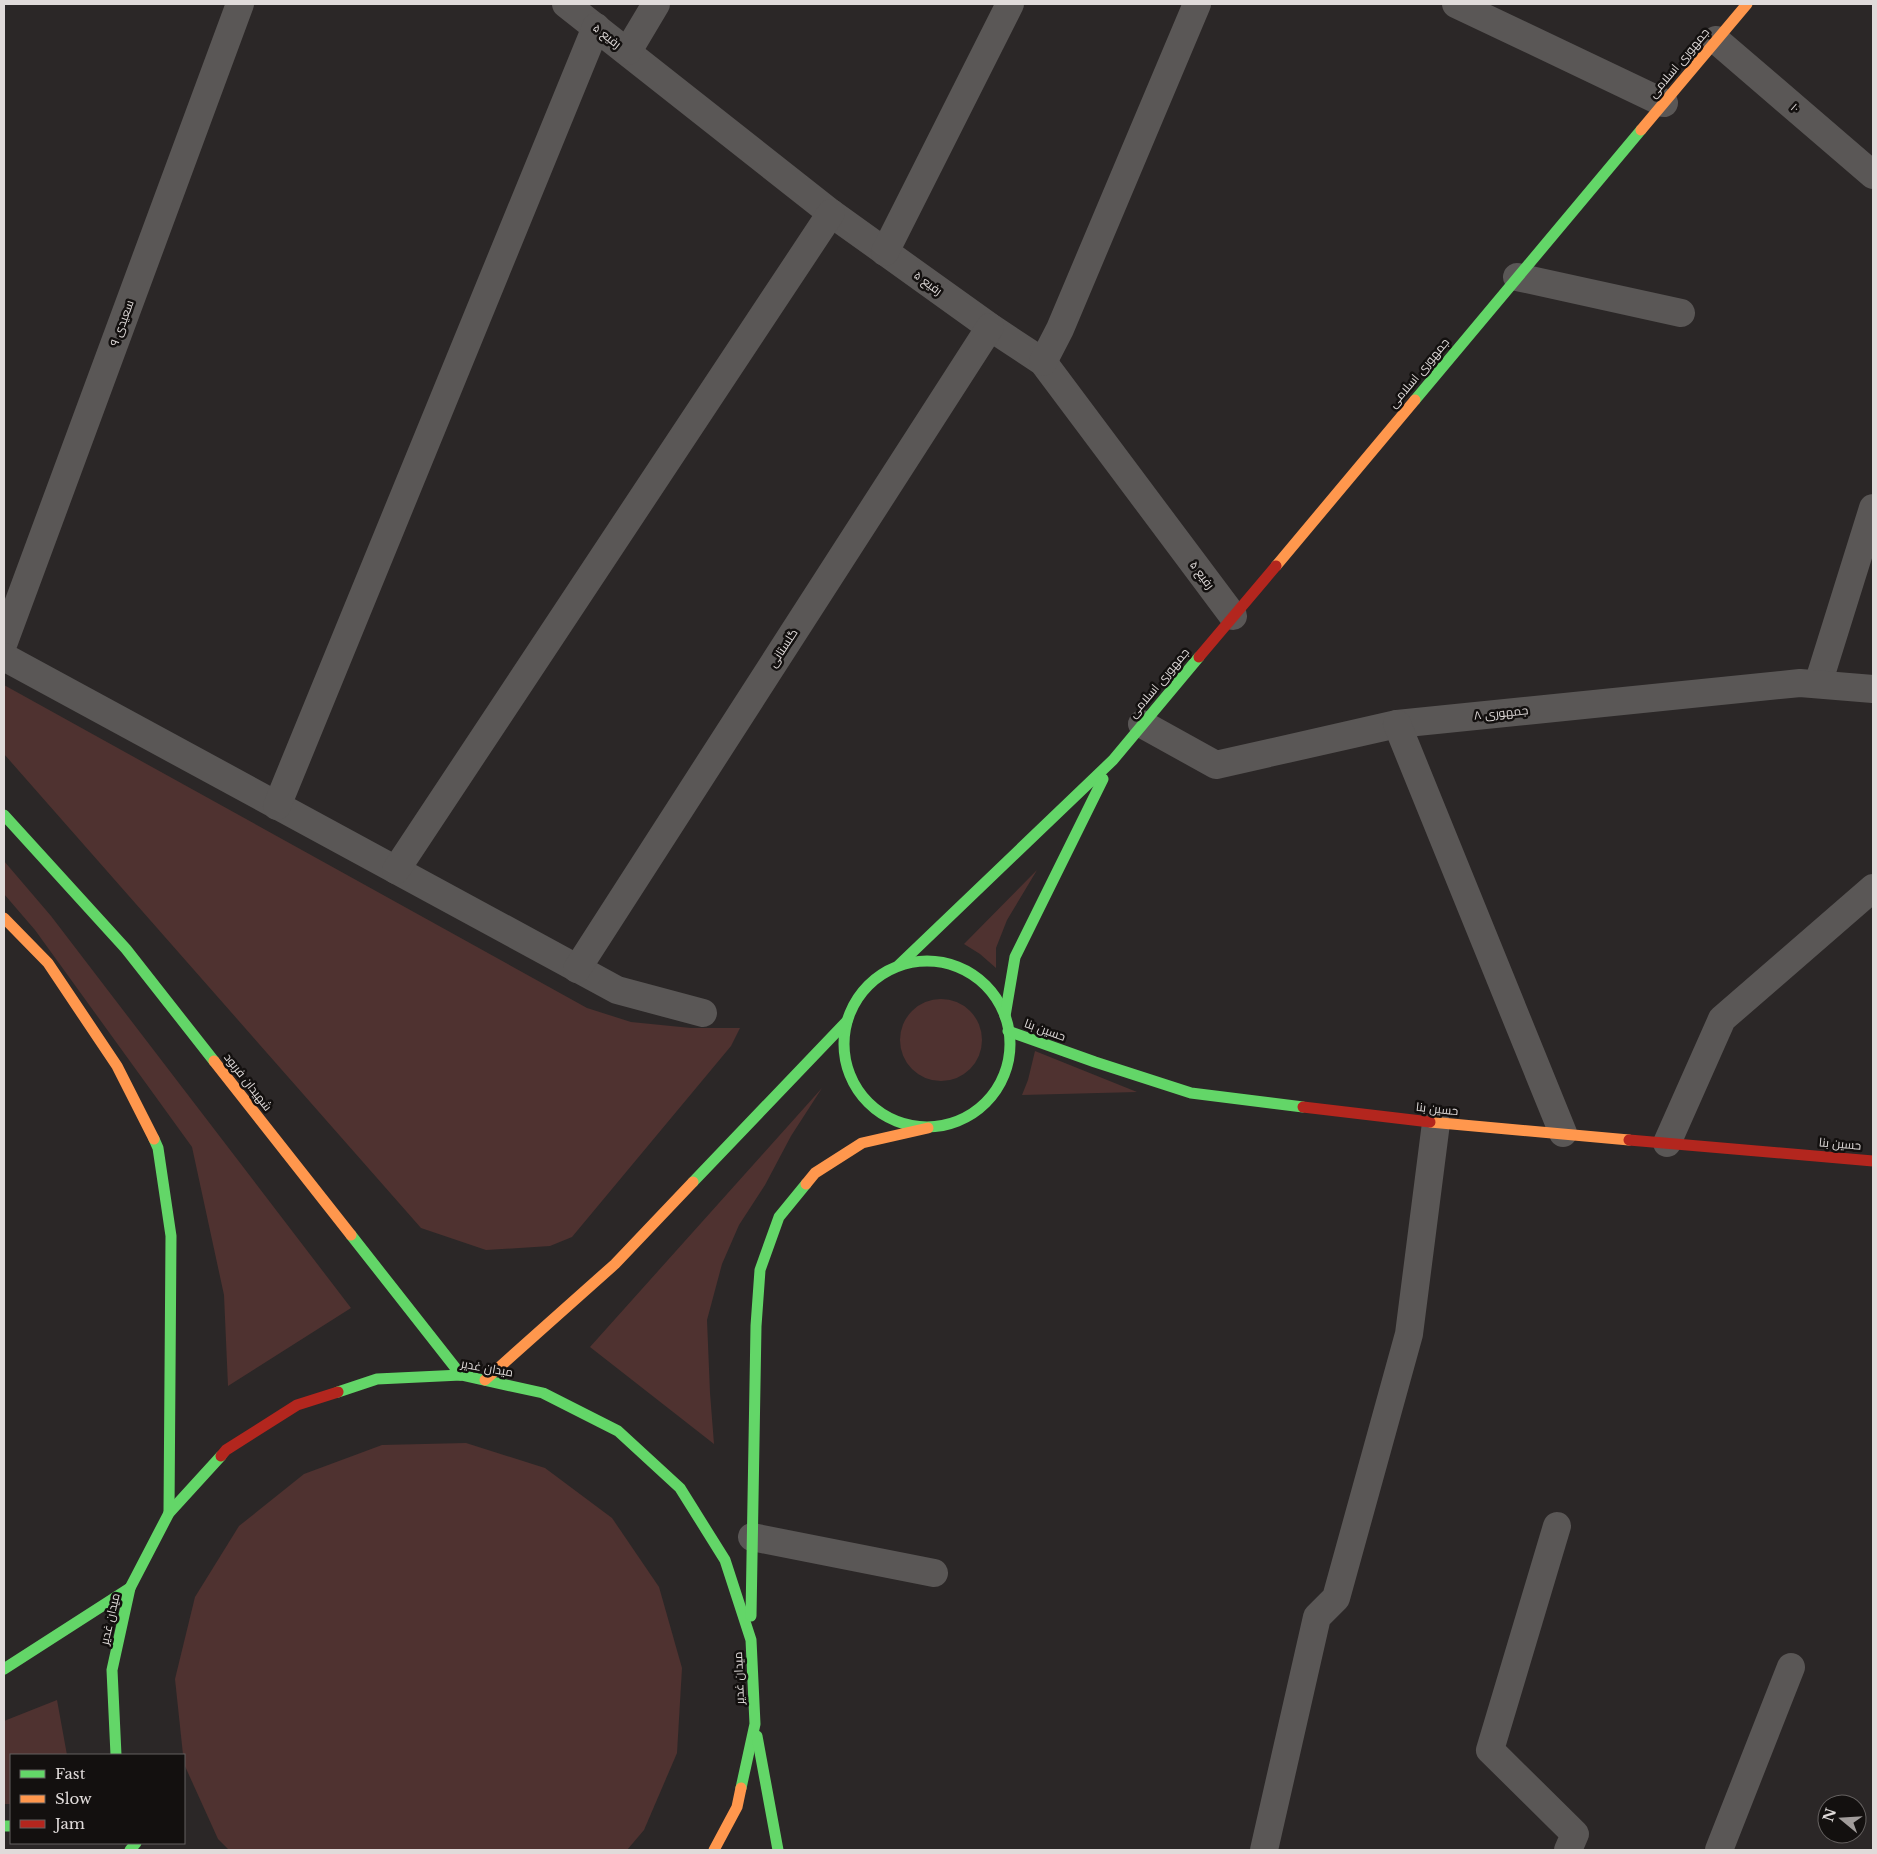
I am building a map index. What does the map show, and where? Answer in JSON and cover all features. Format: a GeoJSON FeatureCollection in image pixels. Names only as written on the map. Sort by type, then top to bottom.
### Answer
{"type":"FeatureCollection","features":[{"type":"Feature","properties":{"kind":"street","name":"سعیدی ۹"},"geometry":{"type":"LineString","coordinates":[[4,642],[240,4]]}},
{"type":"Feature","properties":{"kind":"street","name":"رفیع ۵"},"geometry":{"type":"LineString","coordinates":[[566,4],[831,213],[990,327],[1043,362],[1233,616]]}},
{"type":"Feature","properties":{"kind":"street"},"geometry":{"type":"LineString","coordinates":[[628,51],[656,4]]}},
{"type":"Feature","properties":{"kind":"street"},"geometry":{"type":"LineString","coordinates":[[886,252],[1010,4]]}},
{"type":"Feature","properties":{"kind":"street"},"geometry":{"type":"LineString","coordinates":[[1043,362],[1060,330],[1197,4]]}},
{"type":"Feature","properties":{"kind":"street"},"geometry":{"type":"LineString","coordinates":[[1456,4],[1664,103]]}},
{"type":"Feature","properties":{"kind":"street","name":"جمهوری اسلامی"},"geometry":{"type":"LineString","coordinates":[[1113,760],[1746,4]]}},
{"type":"Feature","properties":{"kind":"street"},"geometry":{"type":"LineString","coordinates":[[277,806],[596,27]]}},
{"type":"Feature","properties":{"kind":"street","name":"۱۰"},"geometry":{"type":"LineString","coordinates":[[1716,40],[1873,175]]}},
{"type":"Feature","properties":{"kind":"street"},"geometry":{"type":"LineString","coordinates":[[396,870],[831,213]]}},
{"type":"Feature","properties":{"kind":"street"},"geometry":{"type":"LineString","coordinates":[[1517,277],[1681,313]]}},
{"type":"Feature","properties":{"kind":"street","name":"گلستانی"},"geometry":{"type":"LineString","coordinates":[[577,969],[990,327]]}},
{"type":"Feature","properties":{"kind":"street"},"geometry":{"type":"LineString","coordinates":[[1818,684],[1873,508]]}},
{"type":"Feature","properties":{"kind":"street"},"geometry":{"type":"LineString","coordinates":[[4,657],[617,990],[703,1013]]}},
{"type":"Feature","properties":{"kind":"street","name":"جمهوری ۸"},"geometry":{"type":"LineString","coordinates":[[1142,724],[1216,765],[1397,724],[1800,683],[1873,688]]}},
{"type":"Feature","properties":{"kind":"street"},"geometry":{"type":"LineString","coordinates":[[1397,724],[1563,1133]]}},
{"type":"Feature","properties":{"kind":"street"},"geometry":{"type":"LineString","coordinates":[[928,1128],[903,1125],[880,1114],[860,1095],[848,1072],[843,1046],[847,1021],[858,997],[876,978],[899,965],[1113,760]]}},
{"type":"Feature","properties":{"kind":"street"},"geometry":{"type":"LineString","coordinates":[[751,1640],[756,1326],[760,1270],[780,1217],[815,1173],[862,1143],[955,1123],[978,1111],[996,1092],[1007,1068],[1010,1042],[1006,1016],[1015,957],[1113,760]]}},
{"type":"Feature","properties":{"kind":"street","name":"شهيدان فربود"},"geometry":{"type":"LineString","coordinates":[[4,815],[126,949],[461,1375]]}},
{"type":"Feature","properties":{"kind":"street"},"geometry":{"type":"LineString","coordinates":[[1667,1143],[1722,1019],[1873,888]]}},
{"type":"Feature","properties":{"kind":"street"},"geometry":{"type":"LineString","coordinates":[[4,918],[48,963],[96,1034],[117,1066],[158,1148],[171,1236],[169,1513]]}},
{"type":"Feature","properties":{"kind":"street"},"geometry":{"type":"LineString","coordinates":[[899,965],[925,961],[951,964],[975,976],[993,993],[1006,1016]]}},
{"type":"Feature","properties":{"kind":"street"},"geometry":{"type":"LineString","coordinates":[[485,1380],[615,1264],[847,1021]]}},
{"type":"Feature","properties":{"kind":"street","name":"حسین بنا"},"geometry":{"type":"LineString","coordinates":[[1008,1031],[1095,1062],[1192,1093],[1436,1123],[1873,1160]]}},
{"type":"Feature","properties":{"kind":"street"},"geometry":{"type":"LineString","coordinates":[[1264,1850],[1317,1617],[1336,1598],[1409,1334],[1436,1123]]}},
{"type":"Feature","properties":{"kind":"street","name":"میدان غدیر"},"geometry":{"type":"LineString","coordinates":[[116,1754],[112,1670],[130,1588],[169,1513],[226,1450],[297,1404],[377,1379],[461,1375],[543,1393],[618,1431],[680,1488],[725,1560],[751,1640],[754,1724],[737,1807],[714,1850]]}},
{"type":"Feature","properties":{"kind":"street"},"geometry":{"type":"LineString","coordinates":[[1557,1526],[1490,1750],[1575,1834],[1568,1850]]}},
{"type":"Feature","properties":{"kind":"street"},"geometry":{"type":"LineString","coordinates":[[752,1537],[934,1573]]}},
{"type":"Feature","properties":{"kind":"street"},"geometry":{"type":"LineString","coordinates":[[4,1669],[130,1588]]}},
{"type":"Feature","properties":{"kind":"street"},"geometry":{"type":"LineString","coordinates":[[1719,1850],[1791,1667]]}},
{"type":"Feature","properties":{"kind":"street"},"geometry":{"type":"LineString","coordinates":[[754,1724],[778,1850]]}},
{"type":"Feature","properties":{"kind":"shaded area"},"geometry":{"type":"Polygon","coordinates":[[[4,685],[587,1008],[631,1022],[691,1028],[740,1028],[731,1046],[572,1237],[550,1246],[486,1250],[421,1228],[4,754],[4,685]]]}},
{"type":"Feature","properties":{"kind":"shaded area"},"geometry":{"type":"Polygon","coordinates":[[[4,861],[51,916],[351,1308],[228,1386],[224,1295],[192,1147],[35,930],[4,894],[4,861]]]}},
{"type":"Feature","properties":{"kind":"shaded area"},"geometry":{"type":"Polygon","coordinates":[[[1037,870],[1007,920],[996,948],[996,968],[980,954],[964,944],[1037,870]]]}},
{"type":"Feature","properties":{"kind":"shaded area"},"geometry":{"type":"Polygon","coordinates":[[[941,999],[957,1002],[970,1011],[979,1024],[982,1040],[979,1056],[970,1069],[957,1078],[941,1081],[925,1078],[912,1069],[903,1056],[900,1040],[903,1024],[912,1011],[925,1002],[941,999]]]}},
{"type":"Feature","properties":{"kind":"shaded area"},"geometry":{"type":"Polygon","coordinates":[[[1035,1051],[1137,1092],[1022,1095],[1028,1080],[1035,1051]]]}},
{"type":"Feature","properties":{"kind":"shaded area"},"geometry":{"type":"Polygon","coordinates":[[[822,1088],[791,1136],[765,1185],[739,1225],[722,1264],[707,1320],[714,1444],[590,1347],[822,1088]]]}},
{"type":"Feature","properties":{"kind":"shaded area"},"geometry":{"type":"Polygon","coordinates":[[[466,1443],[545,1468],[612,1518],[659,1587],[682,1668],[677,1753],[644,1830],[627,1850],[229,1850],[218,1839],[185,1766],[175,1679],[195,1597],[239,1526],[304,1474],[382,1445],[466,1443]]]}},
{"type":"Feature","properties":{"kind":"shaded area"},"geometry":{"type":"Polygon","coordinates":[[[57,1700],[67,1754],[10,1754],[10,1804],[4,1804],[4,1721],[57,1700]]]}},
{"type":"Feature","properties":{"kind":"traffic: fast"},"geometry":{"type":"LineString","coordinates":[[1415,400],[1641,130]]}},
{"type":"Feature","properties":{"kind":"traffic: fast"},"geometry":{"type":"LineString","coordinates":[[899,965],[1113,760],[1199,657]]}},
{"type":"Feature","properties":{"kind":"traffic: fast"},"geometry":{"type":"LineString","coordinates":[[1005,1016],[1015,957],[1103,779]]}},
{"type":"Feature","properties":{"kind":"traffic: fast"},"geometry":{"type":"LineString","coordinates":[[4,815],[126,949],[214,1061]]}},
{"type":"Feature","properties":{"kind":"traffic: fast"},"geometry":{"type":"LineString","coordinates":[[919,961],[935,961],[959,967],[986,985],[1004,1012],[1010,1044],[1004,1076],[986,1103],[959,1121],[935,1127],[919,1127],[895,1121],[874,1108],[863,1097],[850,1076],[844,1052],[844,1036],[850,1012],[863,991],[874,980],[895,967],[919,961]]}},
{"type":"Feature","properties":{"kind":"traffic: fast"},"geometry":{"type":"LineString","coordinates":[[693,1182],[847,1021]]}},
{"type":"Feature","properties":{"kind":"traffic: fast"},"geometry":{"type":"LineString","coordinates":[[1008,1031],[1191,1093],[1303,1107]]}},
{"type":"Feature","properties":{"kind":"traffic: fast"},"geometry":{"type":"LineString","coordinates":[[154,1139],[158,1148],[171,1236],[169,1513]]}},
{"type":"Feature","properties":{"kind":"traffic: fast"},"geometry":{"type":"LineString","coordinates":[[751,1616],[756,1326],[760,1270],[779,1217],[806,1184]]}},
{"type":"Feature","properties":{"kind":"traffic: fast"},"geometry":{"type":"LineString","coordinates":[[351,1235],[461,1375]]}},
{"type":"Feature","properties":{"kind":"traffic: fast"},"geometry":{"type":"LineString","coordinates":[[338,1392],[377,1379],[461,1375],[543,1393],[618,1431],[680,1488],[725,1560],[751,1640],[755,1724],[741,1788]]}},
{"type":"Feature","properties":{"kind":"traffic: fast"},"geometry":{"type":"LineString","coordinates":[[116,1754],[112,1670],[130,1588],[169,1513],[221,1456]]}},
{"type":"Feature","properties":{"kind":"traffic: fast"},"geometry":{"type":"LineString","coordinates":[[4,1669],[130,1588]]}},
{"type":"Feature","properties":{"kind":"traffic: fast"},"geometry":{"type":"LineString","coordinates":[[757,1736],[778,1850]]}},
{"type":"Feature","properties":{"kind":"traffic: fast"},"geometry":{"type":"LineString","coordinates":[[4,1826],[10,1826]]}},
{"type":"Feature","properties":{"kind":"traffic: fast"},"geometry":{"type":"LineString","coordinates":[[130,1850],[135,1844]]}},
{"type":"Feature","properties":{"kind":"traffic: slow"},"geometry":{"type":"LineString","coordinates":[[1641,130],[1747,4]]}},
{"type":"Feature","properties":{"kind":"traffic: slow"},"geometry":{"type":"LineString","coordinates":[[1276,566],[1415,400]]}},
{"type":"Feature","properties":{"kind":"traffic: slow"},"geometry":{"type":"LineString","coordinates":[[4,918],[48,963],[117,1066],[154,1139]]}},
{"type":"Feature","properties":{"kind":"traffic: slow"},"geometry":{"type":"LineString","coordinates":[[214,1061],[351,1235]]}},
{"type":"Feature","properties":{"kind":"traffic: slow"},"geometry":{"type":"LineString","coordinates":[[1430,1122],[1629,1140]]}},
{"type":"Feature","properties":{"kind":"traffic: slow"},"geometry":{"type":"LineString","coordinates":[[806,1184],[815,1173],[862,1143],[928,1128]]}},
{"type":"Feature","properties":{"kind":"traffic: slow"},"geometry":{"type":"LineString","coordinates":[[485,1380],[615,1264],[693,1182]]}},
{"type":"Feature","properties":{"kind":"traffic: slow"},"geometry":{"type":"LineString","coordinates":[[714,1850],[737,1807],[741,1788]]}},
{"type":"Feature","properties":{"kind":"traffic: jam"},"geometry":{"type":"LineString","coordinates":[[1199,657],[1276,566]]}},
{"type":"Feature","properties":{"kind":"traffic: jam"},"geometry":{"type":"LineString","coordinates":[[1303,1107],[1430,1122]]}},
{"type":"Feature","properties":{"kind":"traffic: jam"},"geometry":{"type":"LineString","coordinates":[[1629,1140],[1873,1161]]}},
{"type":"Feature","properties":{"kind":"traffic: jam"},"geometry":{"type":"LineString","coordinates":[[221,1456],[226,1450],[297,1405],[338,1392]]}}]}
